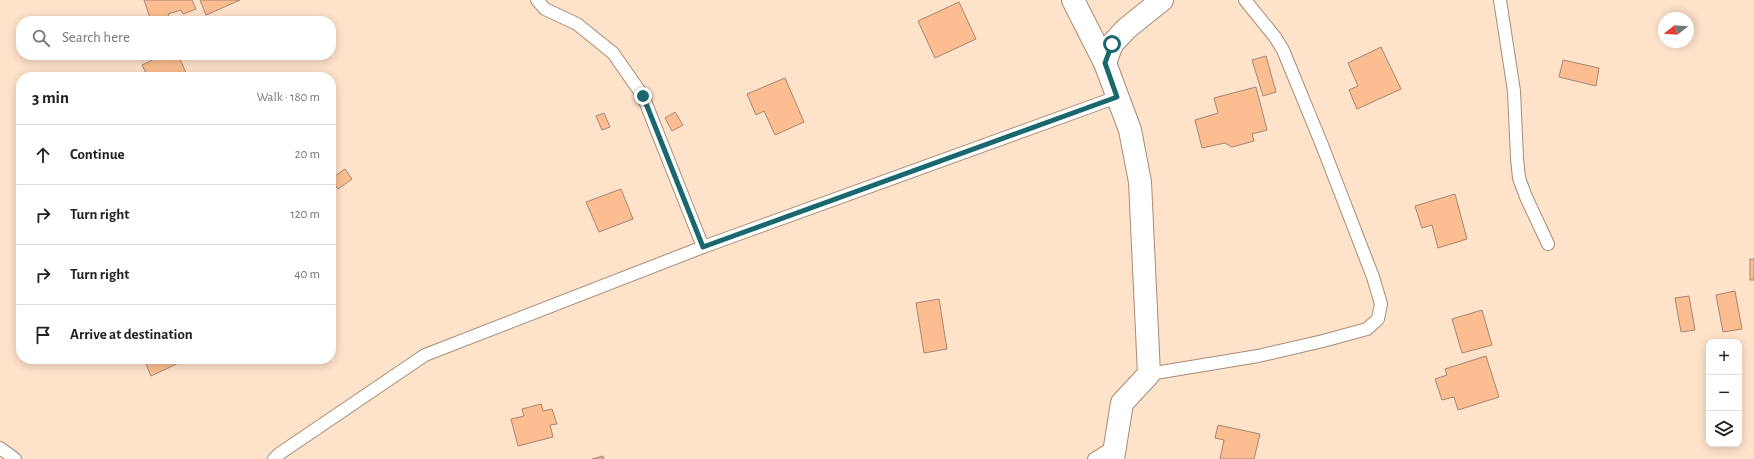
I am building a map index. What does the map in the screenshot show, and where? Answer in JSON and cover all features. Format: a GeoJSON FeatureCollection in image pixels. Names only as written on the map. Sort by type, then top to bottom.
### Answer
{"type":"FeatureCollection","features":[{"type":"Feature","properties":{"kind":"street"},"geometry":{"type":"LineString","coordinates":[[1073,0],[1105,63],[1130,130],[1140,182],[1149,374],[1122,403],[1114,452]]}},
{"type":"Feature","properties":{"kind":"street"},"geometry":{"type":"LineString","coordinates":[[1105,63],[1112,44],[1126,29],[1162,0]]}},
{"type":"Feature","properties":{"kind":"lane"},"geometry":{"type":"LineString","coordinates":[[537,0],[545,9],[577,24],[613,53],[643,96],[703,247]]}},
{"type":"Feature","properties":{"kind":"lane"},"geometry":{"type":"LineString","coordinates":[[1149,374],[1258,356],[1323,341],[1367,329],[1378,319],[1381,304],[1373,277],[1322,145],[1283,50],[1245,0]]}},
{"type":"Feature","properties":{"kind":"lane"},"geometry":{"type":"LineString","coordinates":[[1500,0],[1514,91],[1519,178],[1526,197],[1548,244]]}},
{"type":"Feature","properties":{"kind":"lane"},"geometry":{"type":"LineString","coordinates":[[274,459],[279,454],[425,354],[703,247],[1117,97]]}},
{"type":"Feature","properties":{"kind":"lane"},"geometry":{"type":"LineString","coordinates":[[0,448],[16,459]]}},
{"type":"Feature","properties":{"kind":"lane"},"geometry":{"type":"LineString","coordinates":[[1094,459],[1114,452]]}},
{"type":"Feature","properties":{"kind":"building"},"geometry":{"type":"Polygon","coordinates":[[[144,0],[192,0],[196,9],[183,14],[181,10],[168,14],[169,16],[149,16],[144,0]]]}},
{"type":"Feature","properties":{"kind":"building"},"geometry":{"type":"Polygon","coordinates":[[[200,0],[240,0],[206,15],[200,0]]]}},
{"type":"Feature","properties":{"kind":"building"},"geometry":{"type":"Polygon","coordinates":[[[959,2],[976,39],[935,58],[918,21],[959,2]]]}},
{"type":"Feature","properties":{"kind":"building"},"geometry":{"type":"Polygon","coordinates":[[[1381,47],[1401,89],[1357,109],[1349,90],[1358,86],[1348,63],[1381,47]]]}},
{"type":"Feature","properties":{"kind":"building"},"geometry":{"type":"Polygon","coordinates":[[[1266,56],[1276,92],[1263,96],[1252,60],[1266,56]]]}},
{"type":"Feature","properties":{"kind":"building"},"geometry":{"type":"Polygon","coordinates":[[[152,60],[180,60],[186,72],[146,72],[142,65],[152,60]]]}},
{"type":"Feature","properties":{"kind":"building"},"geometry":{"type":"Polygon","coordinates":[[[1563,60],[1599,68],[1596,86],[1559,77],[1563,60]]]}},
{"type":"Feature","properties":{"kind":"building"},"geometry":{"type":"Polygon","coordinates":[[[785,78],[804,122],[775,135],[764,111],[756,115],[747,94],[785,78]]]}},
{"type":"Feature","properties":{"kind":"building"},"geometry":{"type":"Polygon","coordinates":[[[1256,87],[1267,130],[1252,134],[1254,141],[1232,147],[1225,143],[1202,148],[1195,120],[1218,113],[1214,98],[1256,87]]]}},
{"type":"Feature","properties":{"kind":"building"},"geometry":{"type":"Polygon","coordinates":[[[675,112],[683,125],[672,131],[665,118],[675,112]]]}},
{"type":"Feature","properties":{"kind":"building"},"geometry":{"type":"Polygon","coordinates":[[[604,113],[610,127],[602,130],[596,116],[604,113]]]}},
{"type":"Feature","properties":{"kind":"building"},"geometry":{"type":"Polygon","coordinates":[[[345,169],[352,179],[338,189],[336,186],[336,175],[345,169]]]}},
{"type":"Feature","properties":{"kind":"building"},"geometry":{"type":"Polygon","coordinates":[[[621,189],[633,219],[599,232],[586,202],[621,189]]]}},
{"type":"Feature","properties":{"kind":"building"},"geometry":{"type":"Polygon","coordinates":[[[1455,194],[1467,239],[1438,248],[1432,225],[1422,228],[1415,206],[1455,194]]]}},
{"type":"Feature","properties":{"kind":"building"},"geometry":{"type":"Polygon","coordinates":[[[1750,259],[1754,259],[1754,280],[1750,280],[1750,259]]]}},
{"type":"Feature","properties":{"kind":"building"},"geometry":{"type":"Polygon","coordinates":[[[1735,291],[1742,329],[1723,332],[1716,295],[1735,291]]]}},
{"type":"Feature","properties":{"kind":"building"},"geometry":{"type":"Polygon","coordinates":[[[1689,296],[1695,330],[1681,332],[1675,298],[1689,296]]]}},
{"type":"Feature","properties":{"kind":"building"},"geometry":{"type":"Polygon","coordinates":[[[939,299],[947,349],[924,353],[916,303],[939,299]]]}},
{"type":"Feature","properties":{"kind":"building"},"geometry":{"type":"Polygon","coordinates":[[[1482,310],[1492,345],[1462,353],[1452,319],[1482,310]]]}},
{"type":"Feature","properties":{"kind":"building"},"geometry":{"type":"Polygon","coordinates":[[[1486,356],[1499,397],[1458,410],[1454,397],[1442,400],[1435,379],[1447,375],[1445,369],[1486,356]]]}},
{"type":"Feature","properties":{"kind":"building"},"geometry":{"type":"Polygon","coordinates":[[[146,364],[176,364],[151,376],[146,364]]]}},
{"type":"Feature","properties":{"kind":"building"},"geometry":{"type":"Polygon","coordinates":[[[541,404],[543,411],[552,409],[557,424],[550,425],[553,437],[518,446],[511,419],[524,416],[522,409],[541,404]]]}},
{"type":"Feature","properties":{"kind":"building"},"geometry":{"type":"Polygon","coordinates":[[[1218,425],[1260,434],[1254,459],[1220,459],[1224,440],[1215,438],[1218,425]]]}},
{"type":"Feature","properties":{"kind":"building"},"geometry":{"type":"Polygon","coordinates":[[[603,456],[604,459],[592,459],[603,456]]]}},
{"type":"Feature","properties":{"kind":"route"},"geometry":{"type":"LineString","coordinates":[[643,96],[703,247],[1117,97],[1105,63],[1112,44]]}}]}
